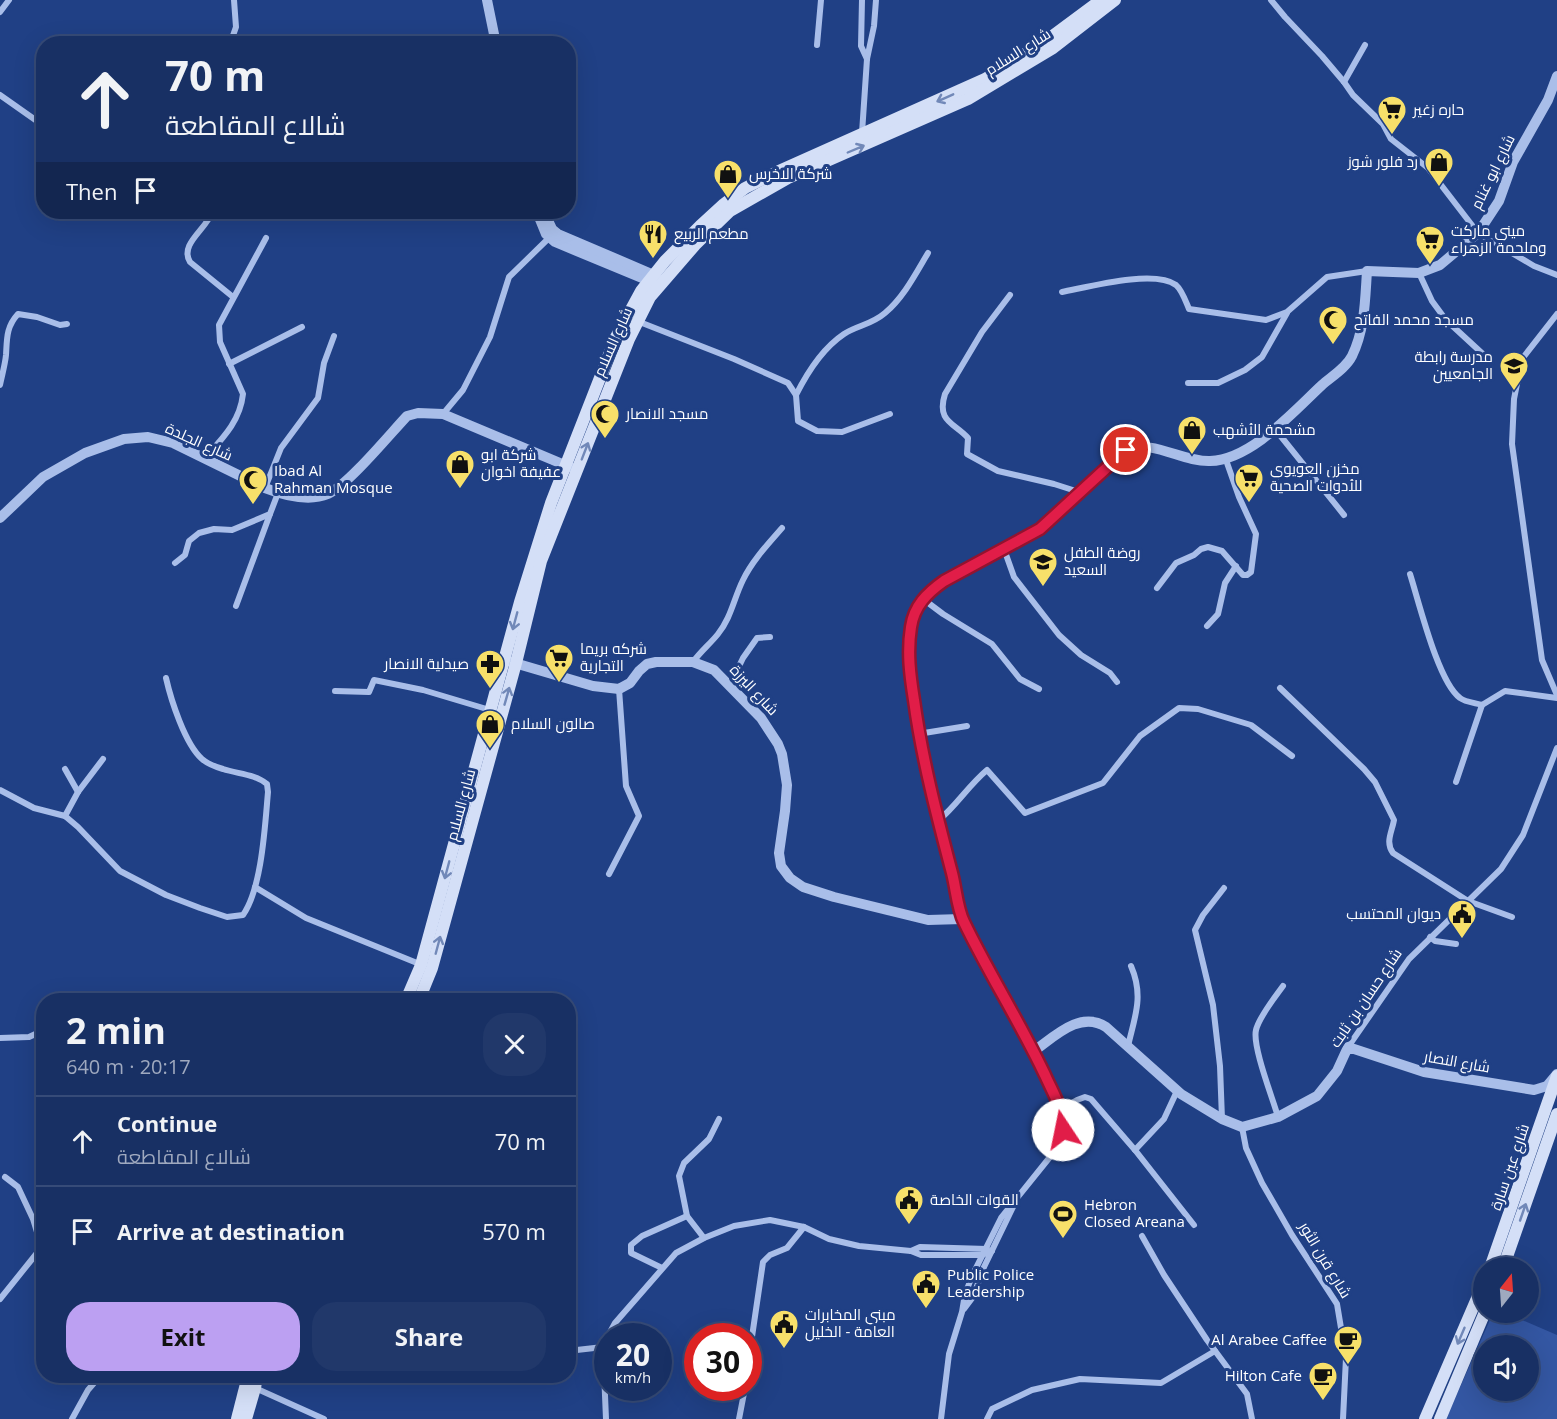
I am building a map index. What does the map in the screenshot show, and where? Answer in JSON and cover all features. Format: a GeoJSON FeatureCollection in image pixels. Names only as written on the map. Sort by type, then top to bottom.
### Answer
{"type":"FeatureCollection","features":[{"type":"Feature","properties":{"kind":"main road","name":"شارع السلام"},"geometry":{"type":"LineString","coordinates":[[420,993],[491,710],[510,662],[520,602],[565,465],[620,329],[632,306],[700,226],[745,188],[985,79],[1047,40],[1101,0]]}},
{"type":"Feature","properties":{"kind":"main road","name":"شارع السلام"},"geometry":{"type":"LineString","coordinates":[[410,993],[426,966],[510,662],[542,561],[655,280],[730,212],[788,178],[968,99],[1053,48],[1115,0]]}},
{"type":"Feature","properties":{"kind":"main road","name":"شارع عين سارة"},"geometry":{"type":"LineString","coordinates":[[1494,1257],[1557,1075]]}},
{"type":"Feature","properties":{"kind":"main road","name":"شارع عين سارة"},"geometry":{"type":"LineString","coordinates":[[1507,1257],[1557,1114]]}},
{"type":"Feature","properties":{"kind":"main road"},"geometry":{"type":"LineString","coordinates":[[1425,1419],[1473,1308]]}},
{"type":"Feature","properties":{"kind":"main road"},"geometry":{"type":"LineString","coordinates":[[1440,1419],[1480,1323]]}},
{"type":"Feature","properties":{"kind":"main road"},"geometry":{"type":"LineString","coordinates":[[237,1419],[246,1383]]}},
{"type":"Feature","properties":{"kind":"main road"},"geometry":{"type":"LineString","coordinates":[[246,1419],[256,1383]]}},
{"type":"Feature","properties":{"kind":"street"},"geometry":{"type":"LineString","coordinates":[[0,12],[9,0]]}},
{"type":"Feature","properties":{"kind":"street"},"geometry":{"type":"LineString","coordinates":[[233,36],[236,27],[234,0]]}},
{"type":"Feature","properties":{"kind":"street"},"geometry":{"type":"LineString","coordinates":[[487,0],[494,36]]}},
{"type":"Feature","properties":{"kind":"street"},"geometry":{"type":"LineString","coordinates":[[494,0],[501,36]]}},
{"type":"Feature","properties":{"kind":"street"},"geometry":{"type":"LineString","coordinates":[[818,45],[821,0]]}},
{"type":"Feature","properties":{"kind":"street"},"geometry":{"type":"LineString","coordinates":[[862,0],[861,46],[867,59]]}},
{"type":"Feature","properties":{"kind":"street"},"geometry":{"type":"LineString","coordinates":[[862,134],[867,59],[874,26],[876,0]]}},
{"type":"Feature","properties":{"kind":"street"},"geometry":{"type":"LineString","coordinates":[[1271,0],[1353,95],[1383,124],[1391,139],[1428,168],[1479,233],[1534,266],[1557,275]]}},
{"type":"Feature","properties":{"kind":"street"},"geometry":{"type":"LineString","coordinates":[[1344,82],[1365,45]]}},
{"type":"Feature","properties":{"kind":"street","name":"شارع ابو غنام"},"geometry":{"type":"LineString","coordinates":[[1367,272],[1419,273],[1440,266],[1479,233],[1499,201],[1505,179],[1548,100],[1557,76]]}},
{"type":"Feature","properties":{"kind":"street"},"geometry":{"type":"LineString","coordinates":[[0,95],[36,120]]}},
{"type":"Feature","properties":{"kind":"street"},"geometry":{"type":"LineString","coordinates":[[210,219],[188,247],[187,256],[192,264],[233,297]]}},
{"type":"Feature","properties":{"kind":"street"},"geometry":{"type":"LineString","coordinates":[[539,219],[540,224],[553,235],[655,280]]}},
{"type":"Feature","properties":{"kind":"street"},"geometry":{"type":"LineString","coordinates":[[547,219],[553,235]]}},
{"type":"Feature","properties":{"kind":"street"},"geometry":{"type":"LineString","coordinates":[[443,414],[463,390],[490,337],[509,277],[553,235]]}},
{"type":"Feature","properties":{"kind":"street"},"geometry":{"type":"LineString","coordinates":[[204,459],[229,431],[240,410],[243,394],[220,342],[218,330],[221,319],[266,238]]}},
{"type":"Feature","properties":{"kind":"street"},"geometry":{"type":"LineString","coordinates":[[796,395],[816,362],[834,343],[848,332],[869,325],[886,312],[906,288],[928,253]]}},
{"type":"Feature","properties":{"kind":"street"},"geometry":{"type":"LineString","coordinates":[[941,1419],[949,1354],[965,1294],[1001,1218],[1054,1152],[1060,1140],[1063,1120],[1061,1109],[1034,1052],[962,919],[918,735],[909,661],[911,625],[923,599],[944,581],[1040,529],[1116,457],[1136,446],[1146,446],[1190,460],[1226,460],[1275,429],[1350,360],[1365,317],[1367,272],[1327,277],[1287,312],[1262,357],[1245,370],[1218,383],[1188,383]]}},
{"type":"Feature","properties":{"kind":"street"},"geometry":{"type":"LineString","coordinates":[[1419,273],[1432,301],[1446,320],[1484,355]]}},
{"type":"Feature","properties":{"kind":"street"},"geometry":{"type":"LineString","coordinates":[[1062,292],[1137,278],[1167,280],[1178,287],[1189,309],[1266,320],[1287,312]]}},
{"type":"Feature","properties":{"kind":"street"},"geometry":{"type":"LineString","coordinates":[[1010,295],[982,332],[945,394],[942,404],[946,419],[968,438],[967,454],[998,471],[1054,484],[1079,493]]}},
{"type":"Feature","properties":{"kind":"street"},"geometry":{"type":"LineString","coordinates":[[0,385],[6,356],[6,338],[11,321],[18,314],[37,317],[60,325],[67,324]]}},
{"type":"Feature","properties":{"kind":"street"},"geometry":{"type":"LineString","coordinates":[[1456,782],[1482,705],[1505,691],[1557,696],[1542,660],[1512,444],[1514,399],[1522,359],[1557,314]]}},
{"type":"Feature","properties":{"kind":"street"},"geometry":{"type":"LineString","coordinates":[[637,321],[788,382],[796,395],[798,421],[817,431],[842,432],[890,414]]}},
{"type":"Feature","properties":{"kind":"street"},"geometry":{"type":"LineString","coordinates":[[229,363],[302,327]]}},
{"type":"Feature","properties":{"kind":"street"},"geometry":{"type":"LineString","coordinates":[[265,488],[281,448],[318,398],[324,363],[334,336]]}},
{"type":"Feature","properties":{"kind":"street","name":"شارع الجلدة"},"geometry":{"type":"LineString","coordinates":[[0,518],[43,477],[85,453],[124,439],[148,436],[173,443],[278,493],[315,497],[329,494],[343,483],[407,416],[418,413],[443,414],[577,471]]}},
{"type":"Feature","properties":{"kind":"street"},"geometry":{"type":"LineString","coordinates":[[1275,429],[1344,515]]}},
{"type":"Feature","properties":{"kind":"street"},"geometry":{"type":"LineString","coordinates":[[1157,588],[1176,562],[1192,556],[1203,548],[1213,547],[1222,550],[1244,575],[1251,572],[1256,534],[1239,497],[1226,460]]}},
{"type":"Feature","properties":{"kind":"street"},"geometry":{"type":"LineString","coordinates":[[236,606],[278,493]]}},
{"type":"Feature","properties":{"kind":"street"},"geometry":{"type":"LineString","coordinates":[[175,563],[185,555],[189,541],[199,533],[214,529],[232,530],[270,514]]}},
{"type":"Feature","properties":{"kind":"street"},"geometry":{"type":"LineString","coordinates":[[693,662],[702,649],[718,634],[732,609],[743,579],[782,528]]}},
{"type":"Feature","properties":{"kind":"street"},"geometry":{"type":"LineString","coordinates":[[1004,549],[1014,577],[1059,635],[1081,655],[1110,673],[1117,682]]}},
{"type":"Feature","properties":{"kind":"street"},"geometry":{"type":"LineString","coordinates":[[1207,626],[1218,614],[1225,583],[1236,566]]}},
{"type":"Feature","properties":{"kind":"street"},"geometry":{"type":"LineString","coordinates":[[1410,574],[1431,643],[1449,687],[1461,700],[1482,705]]}},
{"type":"Feature","properties":{"kind":"street"},"geometry":{"type":"LineString","coordinates":[[923,599],[992,644],[1020,680],[1039,689]]}},
{"type":"Feature","properties":{"kind":"street"},"geometry":{"type":"LineString","coordinates":[[730,685],[743,657],[757,639],[770,637]]}},
{"type":"Feature","properties":{"kind":"street"},"geometry":{"type":"LineString","coordinates":[[510,662],[593,686],[619,688],[626,786],[639,816],[609,874]]}},
{"type":"Feature","properties":{"kind":"street","name":"شارع اليرزة"},"geometry":{"type":"LineString","coordinates":[[619,688],[630,683],[646,664],[693,662],[714,670],[768,726],[782,754],[787,785],[779,853],[781,866],[790,878],[803,887],[834,897],[928,920],[962,919]]}},
{"type":"Feature","properties":{"kind":"street"},"geometry":{"type":"LineString","coordinates":[[0,790],[34,808],[65,816],[120,871],[177,899],[227,917],[243,915],[255,887],[265,820],[267,784],[257,777],[215,766],[202,759],[190,741],[172,704],[166,678]]}},
{"type":"Feature","properties":{"kind":"street"},"geometry":{"type":"LineString","coordinates":[[335,691],[369,692],[374,680],[423,690],[491,710]]}},
{"type":"Feature","properties":{"kind":"street"},"geometry":{"type":"LineString","coordinates":[[1280,688],[1375,782],[1394,820],[1388,840],[1393,853],[1468,901],[1512,917]]}},
{"type":"Feature","properties":{"kind":"street"},"geometry":{"type":"LineString","coordinates":[[938,821],[954,807],[971,784],[987,770],[1025,813],[1103,783],[1140,736],[1179,708],[1198,709],[1251,725],[1292,756]]}},
{"type":"Feature","properties":{"kind":"street"},"geometry":{"type":"LineString","coordinates":[[918,735],[968,726]]}},
{"type":"Feature","properties":{"kind":"street","name":"شارع حسان بن ثابت"},"geometry":{"type":"LineString","coordinates":[[1242,1127],[1278,1118],[1317,1096],[1337,1071],[1348,1047],[1409,959],[1501,869],[1523,835],[1557,748]]}},
{"type":"Feature","properties":{"kind":"street"},"geometry":{"type":"LineString","coordinates":[[65,816],[78,792],[103,759]]}},
{"type":"Feature","properties":{"kind":"street"},"geometry":{"type":"LineString","coordinates":[[64,769],[78,792]]}},
{"type":"Feature","properties":{"kind":"street"},"geometry":{"type":"LineString","coordinates":[[255,887],[306,918],[426,966]]}},
{"type":"Feature","properties":{"kind":"street"},"geometry":{"type":"LineString","coordinates":[[1222,1119],[1220,1066],[1213,1005],[1195,930],[1203,915],[1224,888]]}},
{"type":"Feature","properties":{"kind":"street"},"geometry":{"type":"LineString","coordinates":[[1430,938],[1456,944]]}},
{"type":"Feature","properties":{"kind":"street"},"geometry":{"type":"LineString","coordinates":[[1128,1046],[1139,998],[1136,977],[1131,966]]}},
{"type":"Feature","properties":{"kind":"street"},"geometry":{"type":"LineString","coordinates":[[1278,1118],[1255,1034],[1258,1025],[1283,986]]}},
{"type":"Feature","properties":{"kind":"street"},"geometry":{"type":"LineString","coordinates":[[1034,1052],[1079,1022],[1102,1024],[1178,1091],[1222,1119],[1242,1127]]}},
{"type":"Feature","properties":{"kind":"street"},"geometry":{"type":"LineString","coordinates":[[0,1038],[29,1037],[36,1034]]}},
{"type":"Feature","properties":{"kind":"street","name":"شارع النصار"},"geometry":{"type":"LineString","coordinates":[[1348,1047],[1424,1072],[1534,1090],[1547,1086],[1557,1075]]}},
{"type":"Feature","properties":{"kind":"street"},"geometry":{"type":"LineString","coordinates":[[1135,1150],[1164,1119],[1178,1091]]}},
{"type":"Feature","properties":{"kind":"street"},"geometry":{"type":"LineString","coordinates":[[1061,1109],[1085,1097],[1091,1099],[1194,1225]]}},
{"type":"Feature","properties":{"kind":"street"},"geometry":{"type":"LineString","coordinates":[[704,1238],[687,1216],[679,1176],[684,1163],[709,1139],[719,1119]]}},
{"type":"Feature","properties":{"kind":"street","name":"شارع قرن الثور"},"geometry":{"type":"LineString","coordinates":[[1242,1127],[1246,1148],[1262,1184],[1337,1304],[1346,1358],[1343,1419]]}},
{"type":"Feature","properties":{"kind":"street"},"geometry":{"type":"LineString","coordinates":[[5,1177],[18,1187],[36,1229]]}},
{"type":"Feature","properties":{"kind":"street"},"geometry":{"type":"LineString","coordinates":[[962,1312],[973,1297],[1015,1203]]}},
{"type":"Feature","properties":{"kind":"street"},"geometry":{"type":"LineString","coordinates":[[662,1268],[631,1253],[631,1245],[642,1236],[687,1216]]}},
{"type":"Feature","properties":{"kind":"street"},"geometry":{"type":"LineString","coordinates":[[615,1323],[676,1253],[734,1226],[770,1220],[804,1227],[829,1239],[859,1246],[910,1251],[921,1255],[992,1251]]}},
{"type":"Feature","properties":{"kind":"street"},"geometry":{"type":"LineString","coordinates":[[754,1323],[763,1262],[770,1255],[787,1248],[804,1227]]}},
{"type":"Feature","properties":{"kind":"street"},"geometry":{"type":"LineString","coordinates":[[1142,1236],[1164,1275],[1215,1352],[1247,1394],[1252,1419]]}},
{"type":"Feature","properties":{"kind":"street"},"geometry":{"type":"LineString","coordinates":[[0,1299],[36,1259]]}},
{"type":"Feature","properties":{"kind":"street"},"geometry":{"type":"LineString","coordinates":[[576,1350],[594,1348]]}},
{"type":"Feature","properties":{"kind":"street"},"geometry":{"type":"LineString","coordinates":[[987,1419],[992,1409],[1032,1390],[1080,1379],[1161,1383],[1215,1352]]}},
{"type":"Feature","properties":{"kind":"street"},"geometry":{"type":"LineString","coordinates":[[72,1419],[94,1383]]}},
{"type":"Feature","properties":{"kind":"street"},"geometry":{"type":"LineString","coordinates":[[258,1383],[324,1419]]}},
{"type":"Feature","properties":{"kind":"street"},"geometry":{"type":"LineString","coordinates":[[605,1401],[606,1419]]}},
{"type":"Feature","properties":{"kind":"street"},"geometry":{"type":"LineString","coordinates":[[740,1419],[743,1401]]}},
{"type":"Feature","properties":{"kind":"shaded area"},"geometry":{"type":"Polygon","coordinates":[[[1489,1323],[1529,1323],[1557,1335],[1557,1419],[1446,1419],[1473,1358],[1473,1401],[1539,1401],[1539,1335],[1483,1335],[1489,1323]]]}},
{"type":"Feature","properties":{"kind":"place","name":"حاره زغير"},"geometry":{"type":"Point","coordinates":[1392,136]}},
{"type":"Feature","properties":{"kind":"place","name":"رد فلور شوز"},"geometry":{"type":"Point","coordinates":[1439,188]}},
{"type":"Feature","properties":{"kind":"place","name":"شركة الاخرس"},"geometry":{"type":"Point","coordinates":[728,200]}},
{"type":"Feature","properties":{"kind":"place","name":"مطعم الربيع"},"geometry":{"type":"Point","coordinates":[653,260]}},
{"type":"Feature","properties":{"kind":"place","name":"ميني ماركت وملحمة الزهراء"},"geometry":{"type":"Point","coordinates":[1430,266]}},
{"type":"Feature","properties":{"kind":"place","name":"مسجد محمد الفاتح"},"geometry":{"type":"Point","coordinates":[1333,346]}},
{"type":"Feature","properties":{"kind":"place","name":"مدرسة رابطة الجامعيين"},"geometry":{"type":"Point","coordinates":[1514,392]}},
{"type":"Feature","properties":{"kind":"place","name":"مسجد الانصار"},"geometry":{"type":"Point","coordinates":[605,440]}},
{"type":"Feature","properties":{"kind":"place","name":"مشحمة الأشهب"},"geometry":{"type":"Point","coordinates":[1192,456]}},
{"type":"Feature","properties":{"kind":"place","name":"شركة ابو عفيفة اخوان"},"geometry":{"type":"Point","coordinates":[460,490]}},
{"type":"Feature","properties":{"kind":"place","name":"مخزن العويوي للأدوات الصحية"},"geometry":{"type":"Point","coordinates":[1249,504]}},
{"type":"Feature","properties":{"kind":"place","name":"Ibad Al Rahman Mosque"},"geometry":{"type":"Point","coordinates":[253,506]}},
{"type":"Feature","properties":{"kind":"place","name":"روضة الطفل السعيد"},"geometry":{"type":"Point","coordinates":[1043,588]}},
{"type":"Feature","properties":{"kind":"place","name":"شركه بريما التجارية"},"geometry":{"type":"Point","coordinates":[559,684]}},
{"type":"Feature","properties":{"kind":"place","name":"صيدلية الانصار"},"geometry":{"type":"Point","coordinates":[490,690]}},
{"type":"Feature","properties":{"kind":"place","name":"صالون السلام"},"geometry":{"type":"Point","coordinates":[490,750]}},
{"type":"Feature","properties":{"kind":"place","name":"ديوان المحتسب"},"geometry":{"type":"Point","coordinates":[1462,940]}},
{"type":"Feature","properties":{"kind":"place","name":"القوات الخاصة"},"geometry":{"type":"Point","coordinates":[909,1226]}},
{"type":"Feature","properties":{"kind":"place","name":"Hebron Closed Areana"},"geometry":{"type":"Point","coordinates":[1063,1240]}},
{"type":"Feature","properties":{"kind":"place","name":"Public Police Leadership"},"geometry":{"type":"Point","coordinates":[926,1310]}},
{"type":"Feature","properties":{"kind":"place","name":"مبنى المخابرات العامة - الخليل"},"geometry":{"type":"Point","coordinates":[784,1350]}},
{"type":"Feature","properties":{"kind":"place","name":"Al Arabee Caffee"},"geometry":{"type":"Point","coordinates":[1348,1366]}},
{"type":"Feature","properties":{"kind":"place","name":"Hilton Cafe"},"geometry":{"type":"Point","coordinates":[1323,1402]}},
{"type":"Feature","properties":{"kind":"route"},"geometry":{"type":"LineString","coordinates":[[1063,1130],[1061,1109],[1034,1052],[962,919],[918,735],[909,643],[911,625],[916,611],[932,590],[944,581],[1040,529],[1126,450]]}}]}
